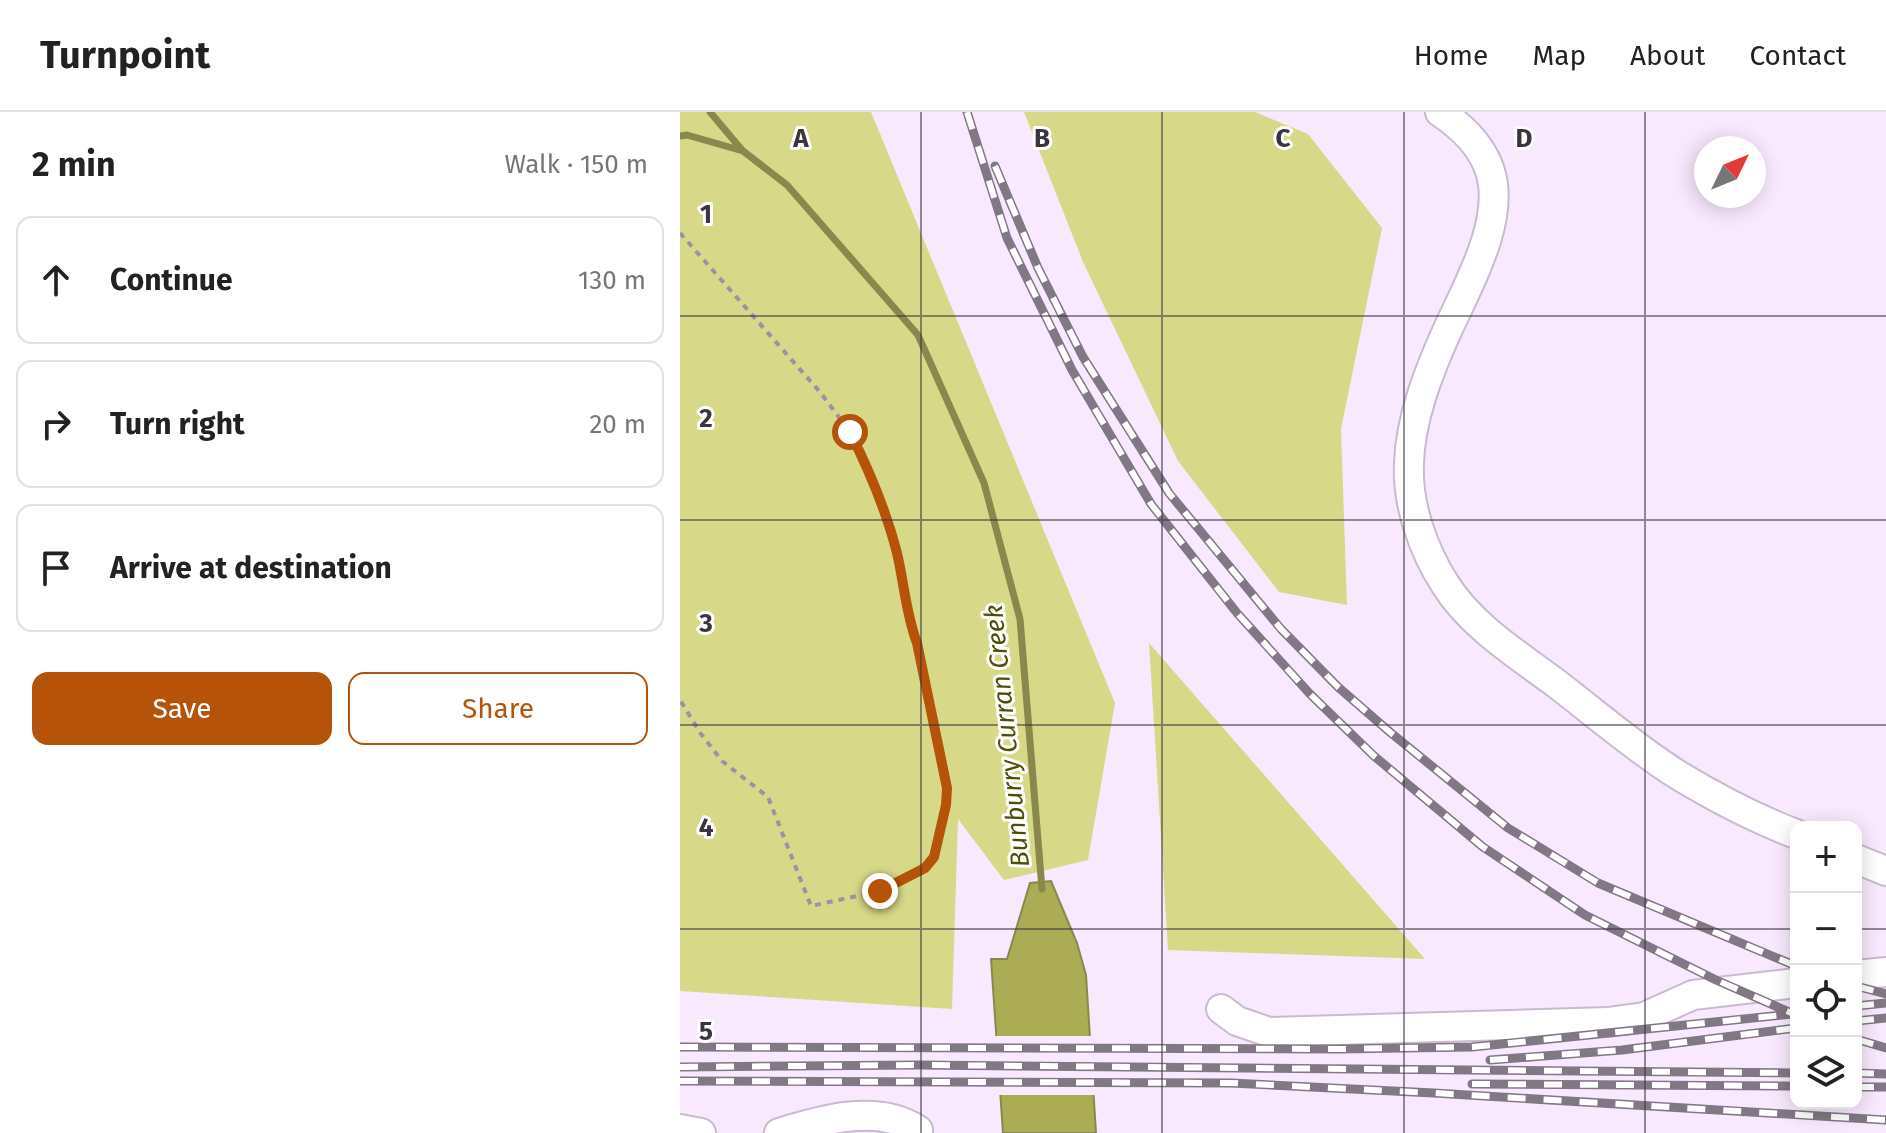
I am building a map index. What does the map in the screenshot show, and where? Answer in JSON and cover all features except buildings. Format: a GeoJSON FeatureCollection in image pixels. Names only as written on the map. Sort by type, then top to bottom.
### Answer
{"type":"FeatureCollection","features":[{"type":"Feature","properties":{"kind":"lane"},"geometry":{"type":"LineString","coordinates":[[1440,112],[1457,123],[1478,146],[1491,172],[1493,209],[1484,252],[1445,334],[1419,405],[1409,464],[1413,507],[1427,551],[1445,585],[1470,615],[1498,640],[1675,773],[1752,816],[1790,832]]}},
{"type":"Feature","properties":{"kind":"lane"},"geometry":{"type":"LineString","coordinates":[[1862,861],[1886,871]]}},
{"type":"Feature","properties":{"kind":"lane"},"geometry":{"type":"LineString","coordinates":[[1862,974],[1886,972]]}},
{"type":"Feature","properties":{"kind":"lane"},"geometry":{"type":"LineString","coordinates":[[1221,1009],[1237,1021],[1269,1032],[1608,1022],[1644,1017],[1693,995],[1790,984]]}},
{"type":"Feature","properties":{"kind":"lane"},"geometry":{"type":"LineString","coordinates":[[779,1133],[813,1123],[881,1116],[905,1121],[918,1133]]}},
{"type":"Feature","properties":{"kind":"lane"},"geometry":{"type":"LineString","coordinates":[[680,1129],[701,1133]]}},
{"type":"Feature","properties":{"kind":"path"},"geometry":{"type":"LineString","coordinates":[[680,233],[838,414],[862,456],[896,550],[947,788],[943,824],[934,857],[925,868],[880,891],[811,906],[768,797],[722,761],[680,700]]}},
{"type":"Feature","properties":{"kind":"green space"},"geometry":{"type":"Polygon","coordinates":[[[680,112],[871,112],[1115,703],[1088,860],[1004,880],[958,819],[952,1009],[680,991],[680,112]]]}},
{"type":"Feature","properties":{"kind":"green space"},"geometry":{"type":"Polygon","coordinates":[[[1024,112],[1255,112],[1308,134],[1382,228],[1341,429],[1347,605],[1279,592],[1178,461],[1083,262],[1024,112]]]}},
{"type":"Feature","properties":{"kind":"green space"},"geometry":{"type":"Polygon","coordinates":[[[1149,643],[1425,959],[1168,950],[1149,643]]]}},
{"type":"Feature","properties":{"kind":"shaded area"},"geometry":{"type":"Polygon","coordinates":[[[1051,881],[1077,943],[1086,975],[1096,1133],[1003,1133],[991,959],[1007,959],[1030,883],[1051,881]]]}},
{"type":"Feature","properties":{"kind":"pier"},"geometry":{"type":"Polygon","coordinates":[[[993,1036],[1094,1036],[1098,1095],[995,1095],[993,1036]]]}},
{"type":"Feature","properties":{"kind":"waterway"},"geometry":{"type":"LineString","coordinates":[[710,112],[742,150]]}},
{"type":"Feature","properties":{"kind":"waterway","name":"Bunburry Curran Creek"},"geometry":{"type":"LineString","coordinates":[[680,136],[687,135],[743,151],[787,185],[918,335],[984,483],[1020,619],[1042,889]]}},
{"type":"Feature","properties":{"kind":"railway"},"geometry":{"type":"LineString","coordinates":[[967,112],[1007,238],[1072,370],[1151,504],[1237,613],[1310,694],[1374,756],[1483,847],[1585,915],[1716,980],[1790,1012]]}},
{"type":"Feature","properties":{"kind":"railway"},"geometry":{"type":"LineString","coordinates":[[995,166],[1038,268],[1083,357],[1169,493],[1281,629],[1338,687],[1508,828],[1598,883],[1794,965]]}},
{"type":"Feature","properties":{"kind":"railway"},"geometry":{"type":"LineString","coordinates":[[1862,988],[1886,994]]}},
{"type":"Feature","properties":{"kind":"railway"},"geometry":{"type":"LineString","coordinates":[[1862,1005],[1886,1003]]}},
{"type":"Feature","properties":{"kind":"railway"},"geometry":{"type":"LineString","coordinates":[[680,1047],[1472,1047],[1790,1014]]}},
{"type":"Feature","properties":{"kind":"railway"},"geometry":{"type":"LineString","coordinates":[[1862,1020],[1886,1018]]}},
{"type":"Feature","properties":{"kind":"railway"},"geometry":{"type":"LineString","coordinates":[[1490,1060],[1622,1050],[1790,1029]]}},
{"type":"Feature","properties":{"kind":"railway"},"geometry":{"type":"LineString","coordinates":[[1862,1041],[1886,1048]]}},
{"type":"Feature","properties":{"kind":"railway"},"geometry":{"type":"LineString","coordinates":[[680,1067],[919,1065],[1790,1073]]}},
{"type":"Feature","properties":{"kind":"railway"},"geometry":{"type":"LineString","coordinates":[[1862,1073],[1886,1074]]}},
{"type":"Feature","properties":{"kind":"railway"},"geometry":{"type":"LineString","coordinates":[[680,1081],[1231,1083],[1886,1120]]}},
{"type":"Feature","properties":{"kind":"railway"},"geometry":{"type":"LineString","coordinates":[[1472,1084],[1790,1086]]}},
{"type":"Feature","properties":{"kind":"railway"},"geometry":{"type":"LineString","coordinates":[[1862,1087],[1886,1087]]}},
{"type":"Feature","properties":{"kind":"route"},"geometry":{"type":"LineString","coordinates":[[850,432],[862,456],[896,550],[947,788],[943,824],[934,857],[925,868],[880,891]]}}]}
